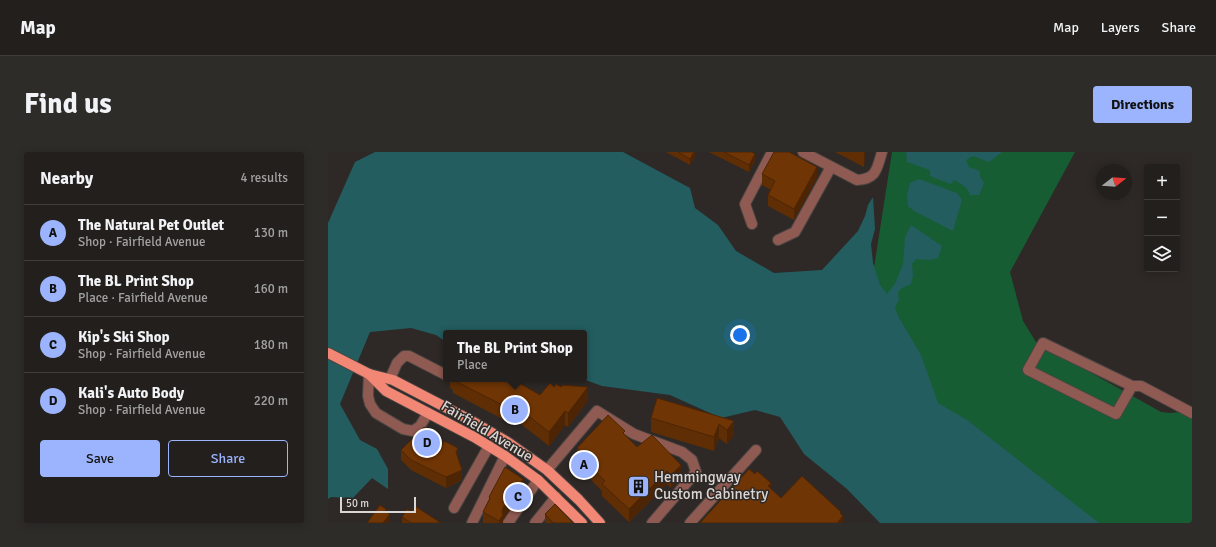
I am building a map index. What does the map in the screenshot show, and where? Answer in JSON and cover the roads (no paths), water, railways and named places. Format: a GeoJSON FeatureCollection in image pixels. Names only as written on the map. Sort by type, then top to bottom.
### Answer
{"type":"FeatureCollection","features":[{"type":"Feature","properties":{"kind":"main road","name":"Fairfield Avenue"},"geometry":{"type":"LineString","coordinates":[[328,353],[365,372],[390,379],[470,420],[509,443],[547,470],[579,500],[600,523]]}},
{"type":"Feature","properties":{"kind":"main road","name":"Fairfield Avenue"},"geometry":{"type":"LineString","coordinates":[[365,372],[386,391],[505,456],[538,480],[582,523]]}},
{"type":"Feature","properties":{"kind":"main road"},"geometry":{"type":"LineString","coordinates":[[538,480],[547,470]]}},
{"type":"Feature","properties":{"kind":"street"},"geometry":{"type":"LineString","coordinates":[[752,224],[745,204],[772,152]]}},
{"type":"Feature","properties":{"kind":"street"},"geometry":{"type":"LineString","coordinates":[[803,152],[857,180],[864,180],[873,175],[877,170],[882,152]]}},
{"type":"Feature","properties":{"kind":"street"},"geometry":{"type":"LineString","coordinates":[[778,240],[795,232],[831,167]]}},
{"type":"Feature","properties":{"kind":"street"},"geometry":{"type":"LineString","coordinates":[[1132,386],[1116,414],[1028,370],[1043,343],[1132,386],[1141,386],[1192,413]]}},
{"type":"Feature","properties":{"kind":"street"},"geometry":{"type":"LineString","coordinates":[[390,379],[397,363],[404,356],[410,356],[443,373]]}},
{"type":"Feature","properties":{"kind":"street"},"geometry":{"type":"LineString","coordinates":[[365,372],[370,404],[376,413],[403,428],[413,431],[420,426],[428,413]]}},
{"type":"Feature","properties":{"kind":"street"},"geometry":{"type":"LineString","coordinates":[[547,470],[597,411],[634,434],[682,452],[692,460],[696,472],[652,523]]}},
{"type":"Feature","properties":{"kind":"street"},"geometry":{"type":"LineString","coordinates":[[454,508],[489,446]]}},
{"type":"Feature","properties":{"kind":"street"},"geometry":{"type":"LineString","coordinates":[[690,523],[756,450]]}},
{"type":"Feature","properties":{"kind":"street"},"geometry":{"type":"LineString","coordinates":[[472,523],[505,456]]}},
{"type":"Feature","properties":{"kind":"street"},"geometry":{"type":"LineString","coordinates":[[508,523],[538,480]]}},
{"type":"Feature","properties":{"kind":"street"},"geometry":{"type":"LineString","coordinates":[[534,523],[556,497]]}},
{"type":"Feature","properties":{"kind":"water"},"geometry":{"type":"Polygon","coordinates":[[[375,152],[623,152],[690,188],[695,208],[718,225],[736,251],[774,273],[822,270],[858,231],[868,205],[873,197],[875,229],[871,244],[873,263],[880,285],[887,294],[895,284],[903,264],[905,237],[911,225],[942,246],[938,258],[930,260],[916,259],[912,264],[913,276],[911,284],[902,288],[898,292],[899,300],[895,307],[898,316],[921,355],[938,403],[967,420],[1099,523],[880,523],[847,489],[804,454],[780,417],[755,410],[721,418],[670,395],[602,386],[587,380],[587,330],[443,330],[443,340],[436,335],[411,328],[370,332],[340,404],[360,440],[377,449],[388,469],[388,489],[372,478],[353,498],[331,497],[328,499],[328,223],[355,162],[375,152]]]}},
{"type":"Feature","properties":{"kind":"water"},"geometry":{"type":"Polygon","coordinates":[[[906,152],[1002,152],[989,162],[973,156],[966,160],[969,167],[980,171],[980,176],[984,183],[979,195],[970,195],[966,188],[957,181],[954,180],[951,184],[930,176],[930,170],[907,162],[906,152]]]}},
{"type":"Feature","properties":{"kind":"water"},"geometry":{"type":"Polygon","coordinates":[[[919,179],[957,193],[962,200],[953,231],[914,211],[908,206],[907,195],[910,183],[919,179]]]}},
{"type":"Feature","properties":{"kind":"place","name":"The BL Print Shop"},"geometry":{"type":"Point","coordinates":[515,410]}},
{"type":"Feature","properties":{"kind":"place","name":"Kali's Auto Body"},"geometry":{"type":"Point","coordinates":[427,443]}},
{"type":"Feature","properties":{"kind":"place","name":"The Natural Pet Outlet"},"geometry":{"type":"Point","coordinates":[584,465]}},
{"type":"Feature","properties":{"kind":"place","name":"Hemmingway Custom Cabinetry"},"geometry":{"type":"Point","coordinates":[638,486]}},
{"type":"Feature","properties":{"kind":"place","name":"Kip's Ski Shop"},"geometry":{"type":"Point","coordinates":[518,497]}}]}
